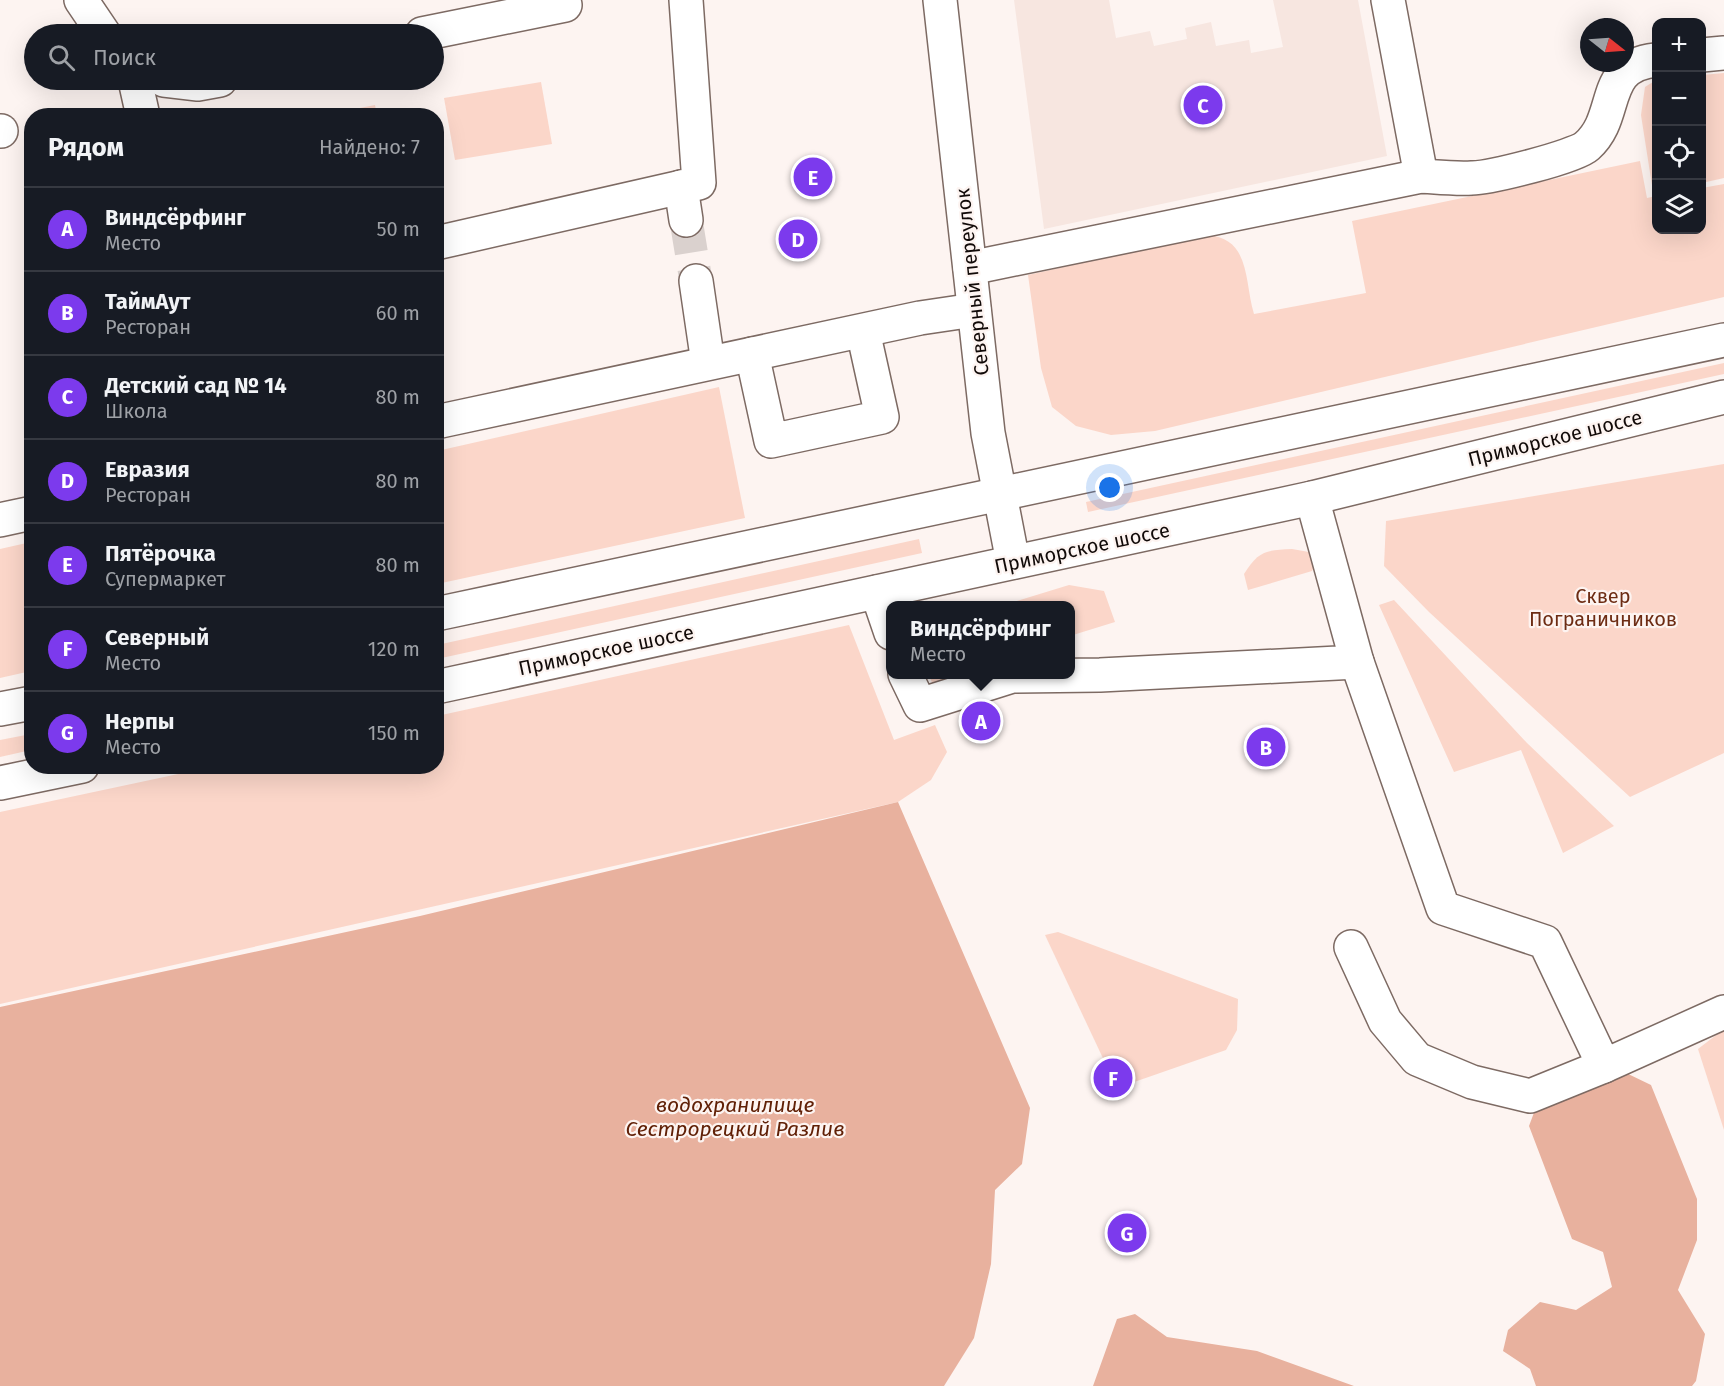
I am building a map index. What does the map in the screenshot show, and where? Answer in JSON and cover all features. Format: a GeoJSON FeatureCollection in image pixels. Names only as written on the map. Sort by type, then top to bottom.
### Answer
{"type":"FeatureCollection","features":[{"type":"Feature","properties":{"kind":"main road"},"geometry":{"type":"LineString","coordinates":[[81,0],[97,24]]}},
{"type":"Feature","properties":{"kind":"main road"},"geometry":{"type":"LineString","coordinates":[[444,241],[699,183],[686,0]]}},
{"type":"Feature","properties":{"kind":"main road","name":"Северный переулок"},"geometry":{"type":"LineString","coordinates":[[940,0],[974,310],[999,496],[1013,562]]}},
{"type":"Feature","properties":{"kind":"main road"},"geometry":{"type":"LineString","coordinates":[[1388,0],[1421,176]]}},
{"type":"Feature","properties":{"kind":"main road"},"geometry":{"type":"LineString","coordinates":[[444,30],[565,5]]}},
{"type":"Feature","properties":{"kind":"main road"},"geometry":{"type":"LineString","coordinates":[[1706,55],[1724,53]]}},
{"type":"Feature","properties":{"kind":"main road"},"geometry":{"type":"LineString","coordinates":[[970,268],[1421,176],[1474,178],[1566,156],[1585,148],[1600,132],[1618,78],[1630,66],[1652,61]]}},
{"type":"Feature","properties":{"kind":"main road"},"geometry":{"type":"LineString","coordinates":[[137,90],[141,108]]}},
{"type":"Feature","properties":{"kind":"main road"},"geometry":{"type":"LineString","coordinates":[[681,187],[686,220]]}},
{"type":"Feature","properties":{"kind":"main road"},"geometry":{"type":"LineString","coordinates":[[696,281],[708,363]]}},
{"type":"Feature","properties":{"kind":"main road"},"geometry":{"type":"LineString","coordinates":[[444,420],[708,363],[974,310]]}},
{"type":"Feature","properties":{"kind":"main road"},"geometry":{"type":"LineString","coordinates":[[752,354],[771,441],[882,417],[863,331]]}},
{"type":"Feature","properties":{"kind":"main road"},"geometry":{"type":"LineString","coordinates":[[444,612],[1724,340]]}},
{"type":"Feature","properties":{"kind":"main road","name":"Приморское шоссе"},"geometry":{"type":"LineString","coordinates":[[444,685],[1312,498],[1724,398]]}},
{"type":"Feature","properties":{"kind":"main road"},"geometry":{"type":"LineString","coordinates":[[1312,498],[1357,663],[1443,908],[1545,942],[1604,1066]]}},
{"type":"Feature","properties":{"kind":"main road"},"geometry":{"type":"LineString","coordinates":[[0,520],[24,515]]}},
{"type":"Feature","properties":{"kind":"main road"},"geometry":{"type":"LineString","coordinates":[[878,592],[886,617]]}},
{"type":"Feature","properties":{"kind":"main road"},"geometry":{"type":"LineString","coordinates":[[1075,675],[1357,663]]}},
{"type":"Feature","properties":{"kind":"main road"},"geometry":{"type":"LineString","coordinates":[[906,679],[920,705],[1002,679]]}},
{"type":"Feature","properties":{"kind":"main road"},"geometry":{"type":"LineString","coordinates":[[0,709],[24,704]]}},
{"type":"Feature","properties":{"kind":"main road"},"geometry":{"type":"LineString","coordinates":[[0,783],[43,774]]}},
{"type":"Feature","properties":{"kind":"main road"},"geometry":{"type":"LineString","coordinates":[[1351,947],[1385,1021],[1417,1059],[1472,1082],[1530,1096],[1604,1066],[1724,1012]]}},
{"type":"Feature","properties":{"kind":"shaded area"},"geometry":{"type":"Polygon","coordinates":[[[1014,0],[1109,0],[1116,38],[1150,31],[1154,46],[1187,39],[1185,28],[1211,22],[1216,46],[1249,40],[1251,53],[1283,47],[1273,0],[1358,0],[1387,156],[1044,229],[1014,0]]]}},
{"type":"Feature","properties":{"kind":"green space"},"geometry":{"type":"Polygon","coordinates":[[[1724,73],[1724,178],[1706,182],[1706,126],[1706,75],[1724,73]]]}},
{"type":"Feature","properties":{"kind":"green space"},"geometry":{"type":"Polygon","coordinates":[[[541,82],[552,144],[455,160],[444,98],[541,82]]]}},
{"type":"Feature","properties":{"kind":"green space"},"geometry":{"type":"Polygon","coordinates":[[[1652,83],[1652,186],[1641,115],[1645,87],[1652,83]]]}},
{"type":"Feature","properties":{"kind":"green space"},"geometry":{"type":"Polygon","coordinates":[[[375,105],[376,108],[360,108],[375,105]]]}},
{"type":"Feature","properties":{"kind":"green space"},"geometry":{"type":"Polygon","coordinates":[[[1640,161],[1647,198],[1652,197],[1652,234],[1706,234],[1706,187],[1724,184],[1724,297],[1155,431],[1111,435],[1076,426],[1052,407],[1041,368],[1028,275],[1207,235],[1221,238],[1232,244],[1239,253],[1254,314],[1366,293],[1352,221],[1640,161]]]}},
{"type":"Feature","properties":{"kind":"green space"},"geometry":{"type":"Polygon","coordinates":[[[1724,363],[1724,374],[1088,512],[1086,502],[1724,363]]]}},
{"type":"Feature","properties":{"kind":"green space"},"geometry":{"type":"Polygon","coordinates":[[[719,387],[745,518],[444,582],[444,449],[719,387]]]}},
{"type":"Feature","properties":{"kind":"green space","name":"Сквер Пограничников"},"geometry":{"type":"Polygon","coordinates":[[[1724,464],[1724,753],[1630,797],[1429,612],[1384,566],[1386,521],[1724,464]]]}},
{"type":"Feature","properties":{"kind":"green space"},"geometry":{"type":"Polygon","coordinates":[[[919,539],[922,553],[444,657],[444,643],[919,539]]]}},
{"type":"Feature","properties":{"kind":"green space"},"geometry":{"type":"Polygon","coordinates":[[[24,544],[24,673],[0,678],[0,549],[24,544]]]}},
{"type":"Feature","properties":{"kind":"green space"},"geometry":{"type":"Polygon","coordinates":[[[1292,549],[1309,552],[1316,563],[1312,571],[1248,590],[1244,574],[1258,556],[1269,551],[1292,549]]]}},
{"type":"Feature","properties":{"kind":"green space"},"geometry":{"type":"Polygon","coordinates":[[[1069,585],[1104,591],[1115,622],[1075,634],[1075,601],[1017,601],[1069,585]]]}},
{"type":"Feature","properties":{"kind":"green space"},"geometry":{"type":"Polygon","coordinates":[[[1394,600],[1527,743],[1614,826],[1563,853],[1521,750],[1454,772],[1379,605],[1394,600]]]}},
{"type":"Feature","properties":{"kind":"green space"},"geometry":{"type":"Polygon","coordinates":[[[849,625],[894,740],[935,725],[947,752],[931,780],[898,802],[0,1004],[0,812],[178,774],[444,774],[444,714],[849,625]]]}},
{"type":"Feature","properties":{"kind":"green space"},"geometry":{"type":"Polygon","coordinates":[[[931,679],[978,679],[935,690],[931,679]]]}},
{"type":"Feature","properties":{"kind":"green space"},"geometry":{"type":"Polygon","coordinates":[[[24,735],[24,752],[0,757],[0,740],[24,735]]]}},
{"type":"Feature","properties":{"kind":"green space"},"geometry":{"type":"Polygon","coordinates":[[[1058,932],[1238,999],[1237,1030],[1226,1050],[1117,1088],[1045,935],[1058,932]]]}},
{"type":"Feature","properties":{"kind":"green space"},"geometry":{"type":"Polygon","coordinates":[[[1724,1029],[1724,1130],[1698,1049],[1724,1029]]]}},
{"type":"Feature","properties":{"kind":"water","name":"водохранилище Сестрорецкий Разлив"},"geometry":{"type":"Polygon","coordinates":[[[898,802],[1030,1108],[1022,1164],[995,1190],[991,1264],[974,1338],[944,1386],[0,1386],[0,1007],[420,916],[898,802]]]}},
{"type":"Feature","properties":{"kind":"water"},"geometry":{"type":"Polygon","coordinates":[[[1624,1072],[1651,1085],[1697,1199],[1697,1240],[1678,1290],[1705,1334],[1696,1381],[1692,1386],[1536,1386],[1530,1369],[1503,1351],[1508,1330],[1540,1302],[1576,1310],[1612,1287],[1603,1252],[1572,1239],[1529,1126],[1535,1110],[1624,1072]]]}},
{"type":"Feature","properties":{"kind":"water"},"geometry":{"type":"Polygon","coordinates":[[[1135,1314],[1167,1337],[1257,1351],[1354,1386],[1093,1386],[1117,1319],[1135,1314]]]}},
{"type":"Feature","properties":{"kind":"tunnel"},"geometry":{"type":"LineString","coordinates":[[686,220],[696,281]]}},
{"type":"Feature","properties":{"kind":"place","name":"Детский сад № 14"},"geometry":{"type":"Point","coordinates":[1203,105]}},
{"type":"Feature","properties":{"kind":"place","name":"Пятёрочка"},"geometry":{"type":"Point","coordinates":[813,177]}},
{"type":"Feature","properties":{"kind":"place","name":"Евразия"},"geometry":{"type":"Point","coordinates":[798,239]}},
{"type":"Feature","properties":{"kind":"place","name":"Виндсёрфинг"},"geometry":{"type":"Point","coordinates":[981,721]}},
{"type":"Feature","properties":{"kind":"place","name":"ТаймАут"},"geometry":{"type":"Point","coordinates":[1266,747]}},
{"type":"Feature","properties":{"kind":"place","name":"Северный"},"geometry":{"type":"Point","coordinates":[1113,1078]}},
{"type":"Feature","properties":{"kind":"place","name":"Нерпы"},"geometry":{"type":"Point","coordinates":[1127,1233]}}]}
